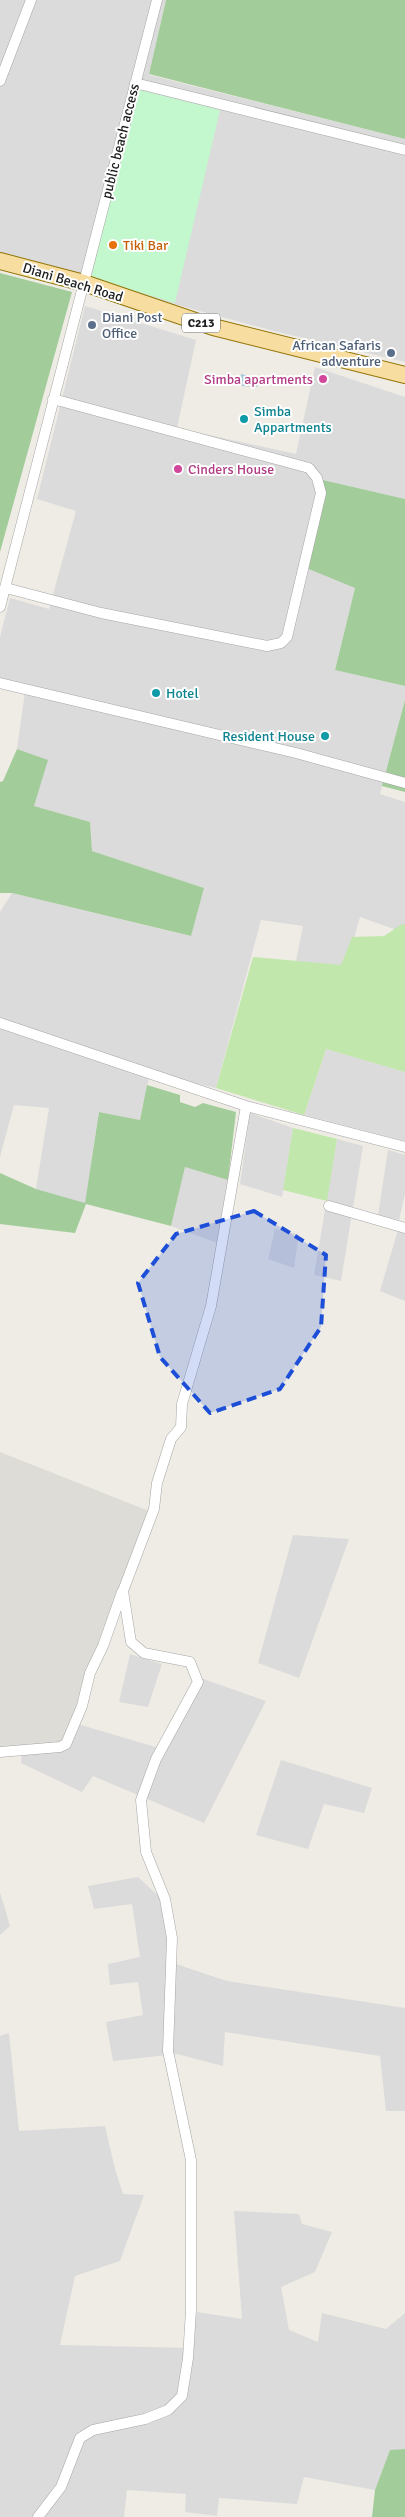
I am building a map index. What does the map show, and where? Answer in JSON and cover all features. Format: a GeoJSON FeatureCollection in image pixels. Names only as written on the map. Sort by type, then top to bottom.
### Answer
{"type":"FeatureCollection","features":[{"type":"Feature","properties":{"kind":"main road","name":"Diani Beach Road"},"geometry":{"type":"LineString","coordinates":[[0,261],[84,283],[213,327],[405,375]]}},
{"type":"Feature","properties":{"kind":"street"},"geometry":{"type":"LineString","coordinates":[[0,81],[31,0]]}},
{"type":"Feature","properties":{"kind":"street","name":"public beach access"},"geometry":{"type":"LineString","coordinates":[[0,607],[134,83],[158,0]]}},
{"type":"Feature","properties":{"kind":"street"},"geometry":{"type":"LineString","coordinates":[[134,83],[405,150]]}},
{"type":"Feature","properties":{"kind":"street"},"geometry":{"type":"LineString","coordinates":[[6,588],[101,613],[268,646],[280,644],[288,637],[321,493],[317,478],[309,468],[53,399]]}},
{"type":"Feature","properties":{"kind":"street"},"geometry":{"type":"LineString","coordinates":[[0,682],[296,754],[405,783]]}},
{"type":"Feature","properties":{"kind":"street"},"geometry":{"type":"LineString","coordinates":[[0,1023],[246,1106],[405,1148]]}},
{"type":"Feature","properties":{"kind":"street"},"geometry":{"type":"LineString","coordinates":[[0,1752],[60,1747],[66,1744],[82,1706],[90,1673],[103,1646],[154,1509],[157,1482],[171,1439],[181,1427],[182,1404],[211,1306],[246,1106]]}},
{"type":"Feature","properties":{"kind":"street"},"geometry":{"type":"LineString","coordinates":[[329,1206],[405,1228]]}},
{"type":"Feature","properties":{"kind":"street"},"geometry":{"type":"LineString","coordinates":[[38,2517],[61,2487],[80,2438],[93,2430],[145,2419],[168,2410],[182,2396],[188,2358],[191,2310],[191,2160],[168,2051],[172,1938],[165,1899],[146,1852],[141,1800],[156,1759],[198,1682],[190,1662],[144,1653],[131,1642],[123,1591]]}},
{"type":"Feature","properties":{"kind":"highlighted area"},"geometry":{"type":"Polygon","coordinates":[[[254,1211],[326,1255],[321,1327],[280,1389],[210,1413],[160,1357],[138,1283],[176,1234],[254,1211]]]}},
{"type":"Feature","properties":{"kind":"shaded area"},"geometry":{"type":"Polygon","coordinates":[[[0,0],[166,0],[149,75],[405,139],[405,362],[274,331],[0,257],[0,0]]]}},
{"type":"Feature","properties":{"kind":"shaded area"},"geometry":{"type":"Polygon","coordinates":[[[85,306],[196,340],[177,428],[296,454],[315,367],[405,397],[405,499],[323,480],[355,588],[335,670],[405,686],[405,700],[380,794],[405,802],[405,933],[360,917],[343,976],[296,961],[303,926],[261,920],[216,1088],[150,1073],[140,1120],[99,1112],[85,1204],[36,1189],[49,1108],[14,1105],[0,1157],[0,912],[12,893],[190,936],[204,888],[92,851],[90,822],[33,806],[47,760],[17,749],[25,692],[0,685],[0,637],[10,598],[49,609],[76,511],[37,499],[85,306]]]}},
{"type":"Feature","properties":{"kind":"shaded area"},"geometry":{"type":"Polygon","coordinates":[[[326,1049],[405,1072],[405,1141],[304,1115],[326,1049]]]}},
{"type":"Feature","properties":{"kind":"shaded area"},"geometry":{"type":"Polygon","coordinates":[[[250,1113],[293,1128],[282,1197],[240,1184],[250,1113]]]}},
{"type":"Feature","properties":{"kind":"shaded area"},"geometry":{"type":"Polygon","coordinates":[[[337,1139],[363,1146],[341,1281],[314,1275],[337,1139]]]}},
{"type":"Feature","properties":{"kind":"shaded area"},"geometry":{"type":"Polygon","coordinates":[[[388,1150],[405,1155],[405,1194],[399,1220],[378,1215],[388,1150]]]}},
{"type":"Feature","properties":{"kind":"shaded area"},"geometry":{"type":"Polygon","coordinates":[[[185,1166],[228,1180],[217,1243],[171,1226],[185,1166]]]}},
{"type":"Feature","properties":{"kind":"shaded area"},"geometry":{"type":"Polygon","coordinates":[[[275,1229],[299,1234],[294,1268],[268,1259],[275,1229]]]}},
{"type":"Feature","properties":{"kind":"shaded area"},"geometry":{"type":"Polygon","coordinates":[[[398,1230],[405,1232],[405,1301],[380,1291],[398,1230]]]}},
{"type":"Feature","properties":{"kind":"shaded area"},"geometry":{"type":"Polygon","coordinates":[[[0,1452],[149,1511],[63,1742],[0,1748],[0,1452]]]}},
{"type":"Feature","properties":{"kind":"shaded area"},"geometry":{"type":"Polygon","coordinates":[[[293,1535],[349,1539],[299,1678],[258,1663],[293,1535]]]}},
{"type":"Feature","properties":{"kind":"shaded area"},"geometry":{"type":"Polygon","coordinates":[[[130,1654],[162,1664],[148,1707],[119,1702],[130,1654]]]}},
{"type":"Feature","properties":{"kind":"shaded area"},"geometry":{"type":"Polygon","coordinates":[[[198,1677],[266,1701],[204,1823],[93,1776],[82,1792],[21,1763],[22,1746],[71,1722],[162,1749],[198,1677]]]}},
{"type":"Feature","properties":{"kind":"shaded area"},"geometry":{"type":"Polygon","coordinates":[[[281,1760],[372,1788],[364,1813],[324,1804],[308,1849],[256,1835],[281,1760]]]}},
{"type":"Feature","properties":{"kind":"shaded area"},"geometry":{"type":"Polygon","coordinates":[[[138,1877],[167,1904],[176,1964],[227,1981],[405,2008],[405,2111],[386,2111],[380,2056],[225,2032],[223,2066],[177,2054],[113,2061],[106,2022],[143,2015],[138,1982],[110,1985],[108,1964],[140,1957],[132,1904],[94,1909],[88,1886],[138,1877]]]}},
{"type":"Feature","properties":{"kind":"shaded area"},"geometry":{"type":"Polygon","coordinates":[[[0,1892],[10,1926],[0,1935],[0,1892]]]}},
{"type":"Feature","properties":{"kind":"shaded area"},"geometry":{"type":"Polygon","coordinates":[[[9,2033],[19,2131],[105,2126],[123,2194],[144,2195],[120,2261],[75,2276],[60,2345],[191,2348],[197,2312],[242,2319],[234,2211],[299,2214],[302,2224],[332,2232],[315,2272],[281,2287],[289,2330],[318,2342],[322,2313],[386,2329],[405,2313],[405,2449],[390,2451],[375,2490],[304,2477],[297,2504],[219,2498],[217,2516],[185,2512],[186,2494],[127,2490],[124,2517],[0,2517],[0,2036],[9,2033]]]}},
{"type":"Feature","properties":{"kind":"green space"},"geometry":{"type":"Polygon","coordinates":[[[166,0],[405,0],[405,139],[149,74],[166,0]]]}},
{"type":"Feature","properties":{"kind":"green space"},"geometry":{"type":"Polygon","coordinates":[[[136,89],[220,110],[175,303],[91,278],[136,89]]]}},
{"type":"Feature","properties":{"kind":"green space"},"geometry":{"type":"Polygon","coordinates":[[[0,273],[72,292],[0,552],[0,273]]]}},
{"type":"Feature","properties":{"kind":"green space"},"geometry":{"type":"Polygon","coordinates":[[[323,480],[405,499],[405,686],[335,670],[355,588],[304,567],[323,480]]]}},
{"type":"Feature","properties":{"kind":"green space"},"geometry":{"type":"Polygon","coordinates":[[[405,700],[405,792],[382,786],[405,700]]]}},
{"type":"Feature","properties":{"kind":"green space"},"geometry":{"type":"Polygon","coordinates":[[[17,749],[48,760],[34,806],[90,822],[92,851],[204,888],[191,936],[12,893],[0,893],[0,782],[3,781],[17,749]]]}},
{"type":"Feature","properties":{"kind":"green space"},"geometry":{"type":"Polygon","coordinates":[[[402,924],[405,925],[405,1072],[326,1049],[304,1115],[216,1088],[253,957],[341,965],[352,937],[384,936],[402,924]]]}},
{"type":"Feature","properties":{"kind":"green space"},"geometry":{"type":"Polygon","coordinates":[[[147,1085],[180,1095],[180,1102],[195,1107],[203,1103],[236,1112],[228,1180],[185,1167],[171,1226],[86,1204],[75,1233],[0,1224],[0,1173],[36,1189],[85,1203],[99,1112],[140,1120],[147,1085]]]}},
{"type":"Feature","properties":{"kind":"green space"},"geometry":{"type":"Polygon","coordinates":[[[293,1128],[337,1139],[327,1201],[283,1190],[293,1128]]]}},
{"type":"Feature","properties":{"kind":"green space"},"geometry":{"type":"Polygon","coordinates":[[[405,2449],[405,2517],[372,2517],[375,2490],[390,2450],[405,2449]]]}},
{"type":"Feature","properties":{"kind":"water"},"geometry":{"type":"Polygon","coordinates":[[[241,374],[257,378],[260,382],[257,387],[242,386],[240,381],[241,374]]]}},
{"type":"Feature","properties":{"kind":"place","name":"Tiki Bar"},"geometry":{"type":"Point","coordinates":[113,245]}},
{"type":"Feature","properties":{"kind":"place","name":"Diani Post Office"},"geometry":{"type":"Point","coordinates":[92,325]}},
{"type":"Feature","properties":{"kind":"place","name":"African Safaris adventure"},"geometry":{"type":"Point","coordinates":[391,353]}},
{"type":"Feature","properties":{"kind":"place","name":"Simba apartments"},"geometry":{"type":"Point","coordinates":[323,379]}},
{"type":"Feature","properties":{"kind":"place","name":"Simba Appartments"},"geometry":{"type":"Point","coordinates":[244,419]}},
{"type":"Feature","properties":{"kind":"place","name":"Cinders House"},"geometry":{"type":"Point","coordinates":[178,469]}},
{"type":"Feature","properties":{"kind":"place","name":"Hotel"},"geometry":{"type":"Point","coordinates":[156,693]}},
{"type":"Feature","properties":{"kind":"place","name":"Resident House"},"geometry":{"type":"Point","coordinates":[325,736]}}]}
